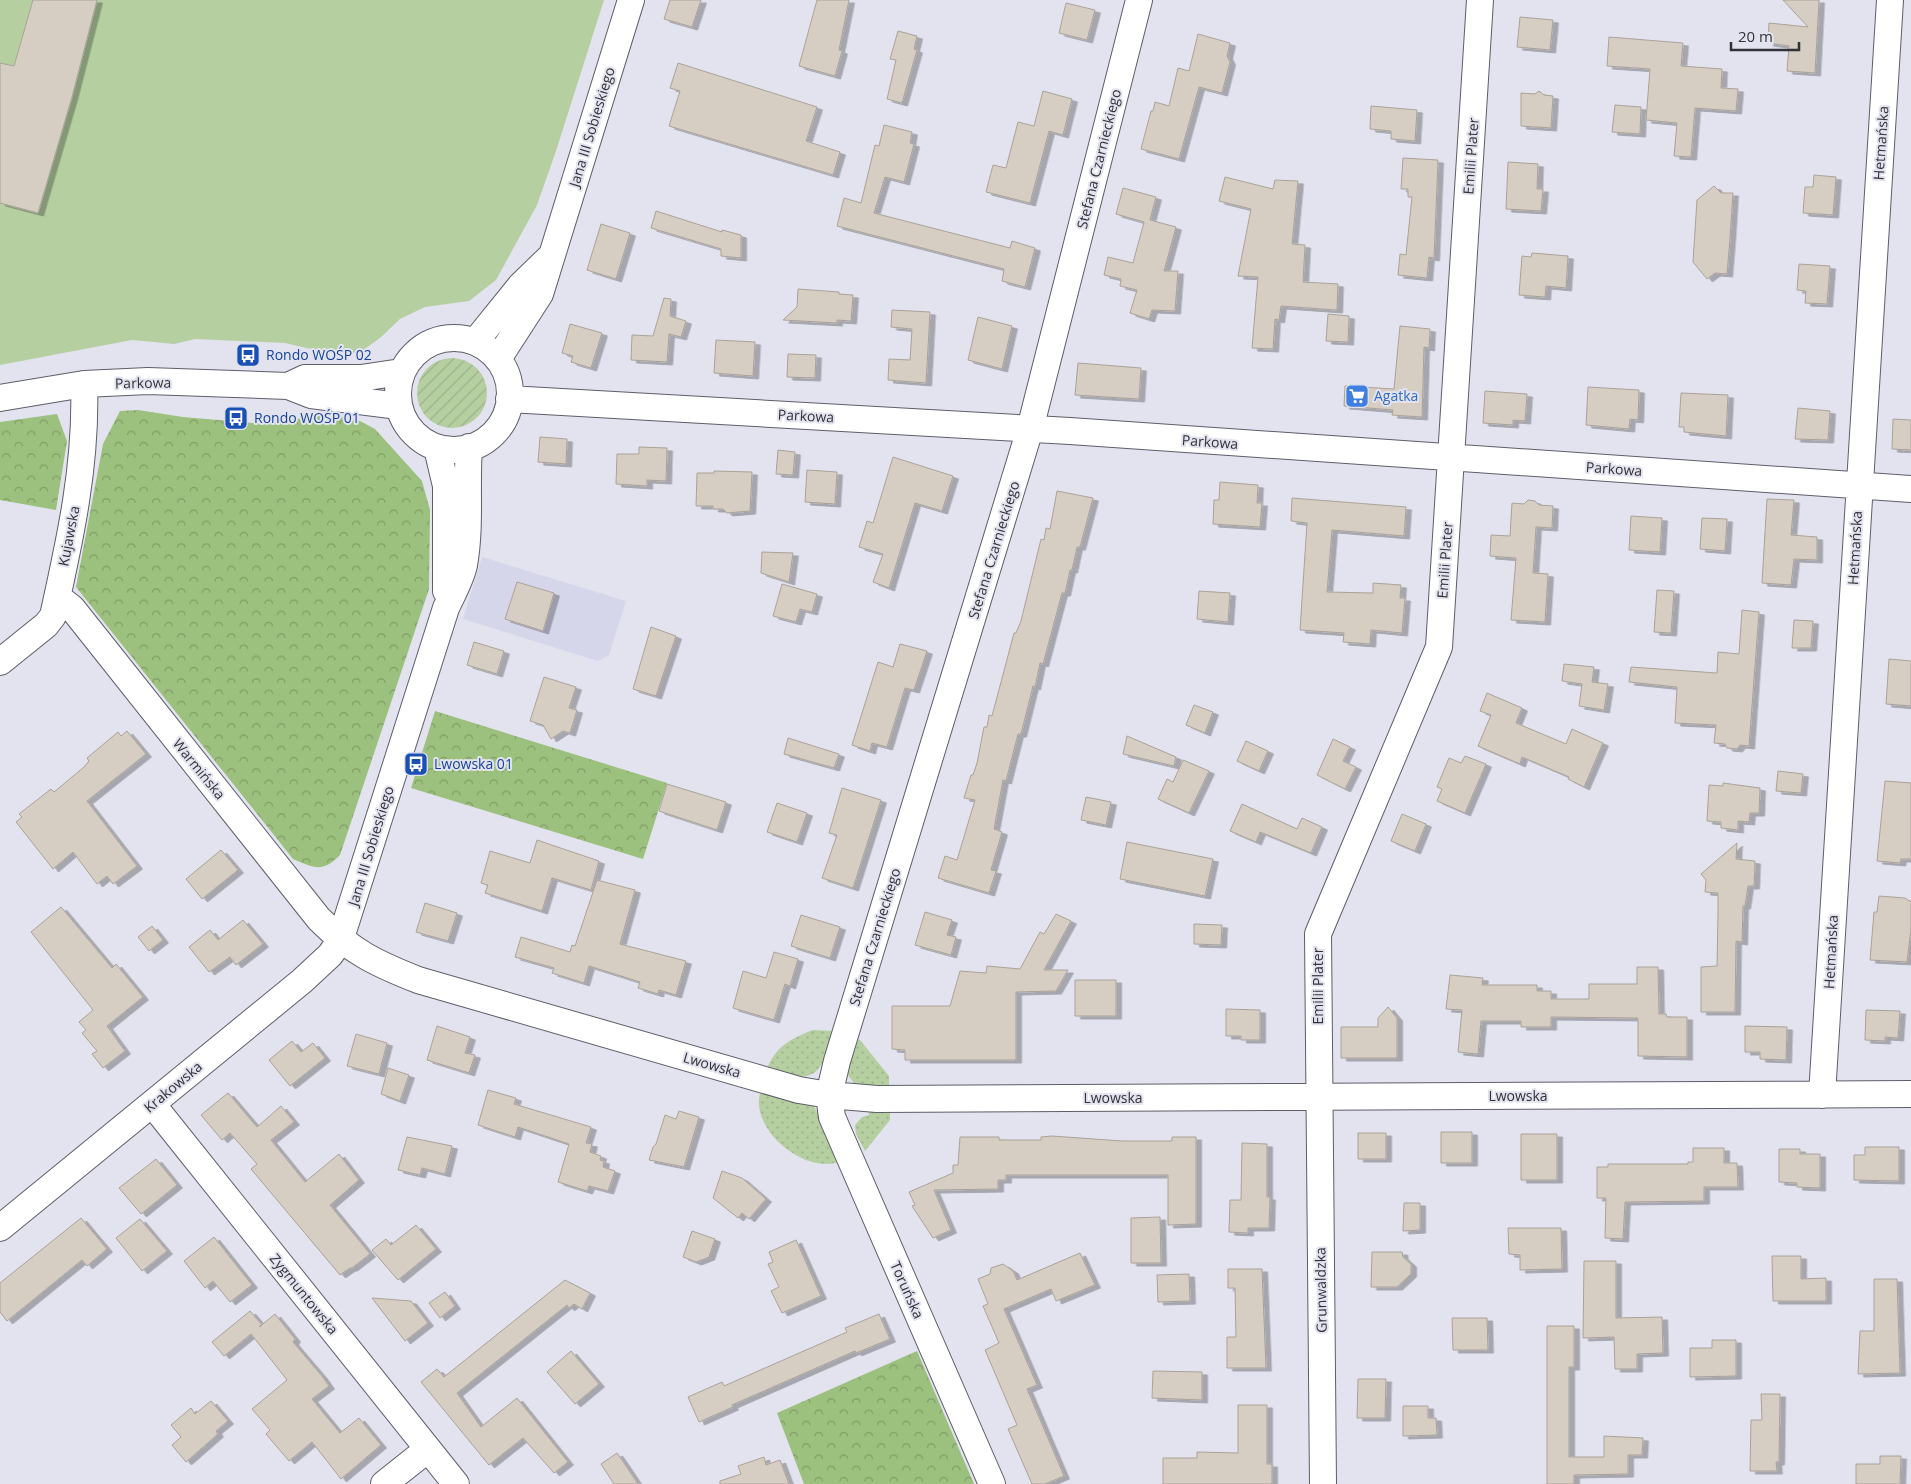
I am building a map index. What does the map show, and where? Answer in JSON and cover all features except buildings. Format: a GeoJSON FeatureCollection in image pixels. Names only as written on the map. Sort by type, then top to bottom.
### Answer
{"type":"FeatureCollection","features":[{"type":"Feature","properties":{"kind":"street","name":"Jana III Sobieskiego"},"geometry":{"type":"LineString","coordinates":[[498,359],[540,294],[631,0]]}},
{"type":"Feature","properties":{"kind":"street","name":"Stefana Czarnieckiego"},"geometry":{"type":"LineString","coordinates":[[829,1095],[837,1061],[1030,429],[1139,0]]}},
{"type":"Feature","properties":{"kind":"street","name":"Emilii Plater"},"geometry":{"type":"LineString","coordinates":[[1319,1097],[1318,934],[1439,647],[1480,0]]}},
{"type":"Feature","properties":{"kind":"street","name":"Hetmańska"},"geometry":{"type":"LineString","coordinates":[[1822,1095],[1890,0]]}},
{"type":"Feature","properties":{"kind":"street","name":"Jana III Sobieskiego"},"geometry":{"type":"LineString","coordinates":[[475,342],[521,285],[553,253]]}},
{"type":"Feature","properties":{"kind":"street"},"geometry":{"type":"LineString","coordinates":[[457,338],[475,342],[485,347],[498,359],[508,378],[509,399],[502,423],[489,438],[458,450],[437,448],[427,444],[408,428],[399,406],[398,393],[401,372],[412,357],[423,347],[438,340],[457,338]]}},
{"type":"Feature","properties":{"kind":"street","name":"Parkowa"},"geometry":{"type":"LineString","coordinates":[[288,386],[306,378],[361,378],[401,372]]}},
{"type":"Feature","properties":{"kind":"street","name":"Parkowa"},"geometry":{"type":"LineString","coordinates":[[0,398],[84,384],[148,381],[288,386],[311,395],[399,406]]}},
{"type":"Feature","properties":{"kind":"street","name":"Kujawska"},"geometry":{"type":"LineString","coordinates":[[0,662],[50,621],[57,600],[83,453],[84,384]]}},
{"type":"Feature","properties":{"kind":"street","name":"Parkowa"},"geometry":{"type":"LineString","coordinates":[[509,399],[1030,429],[1911,488]]}},
{"type":"Feature","properties":{"kind":"street","name":"Jana III Sobieskiego"},"geometry":{"type":"LineString","coordinates":[[340,941],[446,608],[463,566],[468,526],[467,485],[469,447]]}},
{"type":"Feature","properties":{"kind":"street","name":"Jana III Sobieskiego"},"geometry":{"type":"LineString","coordinates":[[437,448],[446,486],[446,608]]}},
{"type":"Feature","properties":{"kind":"street","name":"Warmińska"},"geometry":{"type":"LineString","coordinates":[[57,600],[63,601],[72,608],[318,919],[340,941]]}},
{"type":"Feature","properties":{"kind":"street","name":"Lwowska"},"geometry":{"type":"LineString","coordinates":[[340,941],[364,958],[418,980],[799,1090],[829,1095],[877,1099],[1911,1094]]}},
{"type":"Feature","properties":{"kind":"street","name":"Krakowska"},"geometry":{"type":"LineString","coordinates":[[0,1228],[153,1105],[302,981],[330,955],[340,941]]}},
{"type":"Feature","properties":{"kind":"street","name":"Toruńska"},"geometry":{"type":"LineString","coordinates":[[829,1095],[832,1117],[992,1484]]}},
{"type":"Feature","properties":{"kind":"street","name":"Grunwaldzka"},"geometry":{"type":"LineString","coordinates":[[1319,1097],[1323,1484]]}},
{"type":"Feature","properties":{"kind":"street","name":"Zygmuntowska"},"geometry":{"type":"LineString","coordinates":[[153,1105],[456,1484]]}},
{"type":"Feature","properties":{"kind":"street"},"geometry":{"type":"LineString","coordinates":[[384,1484],[428,1449]]}},
{"type":"Feature","properties":{"kind":"shaded area"},"geometry":{"type":"Polygon","coordinates":[[[482,557],[626,601],[609,655],[598,661],[463,619],[482,557]]]}},
{"type":"Feature","properties":{"kind":"green space"},"geometry":{"type":"Polygon","coordinates":[[[0,0],[604,0],[537,205],[496,280],[469,301],[425,307],[400,319],[380,338],[359,353],[315,350],[285,343],[195,339],[174,344],[132,340],[0,365],[0,0]]]}},
{"type":"Feature","properties":{"kind":"green space"},"geometry":{"type":"Polygon","coordinates":[[[452,358],[471,364],[481,374],[487,393],[481,412],[471,422],[452,428],[433,422],[423,412],[417,393],[423,374],[433,364],[452,358]]]}},
{"type":"Feature","properties":{"kind":"green space"},"geometry":{"type":"Polygon","coordinates":[[[138,410],[183,417],[265,424],[328,414],[360,421],[375,429],[422,481],[430,510],[429,589],[340,855],[323,867],[307,865],[293,859],[76,587],[103,444],[120,411],[138,410]]]}},
{"type":"Feature","properties":{"kind":"green space"},"geometry":{"type":"Polygon","coordinates":[[[57,414],[67,441],[56,510],[0,500],[0,422],[57,414]]]}},
{"type":"Feature","properties":{"kind":"green space"},"geometry":{"type":"Polygon","coordinates":[[[435,711],[667,783],[643,859],[411,788],[435,711]]]}},
{"type":"Feature","properties":{"kind":"green space"},"geometry":{"type":"Polygon","coordinates":[[[813,1030],[835,1031],[825,1059],[819,1068],[806,1076],[783,1074],[767,1070],[779,1049],[798,1036],[813,1030]]]}},
{"type":"Feature","properties":{"kind":"green space"},"geometry":{"type":"Polygon","coordinates":[[[854,1038],[860,1040],[889,1076],[889,1087],[856,1086],[846,1072],[854,1038]]]}},
{"type":"Feature","properties":{"kind":"green space"},"geometry":{"type":"Polygon","coordinates":[[[761,1090],[814,1106],[841,1161],[827,1164],[811,1162],[796,1155],[782,1145],[771,1133],[763,1119],[759,1105],[761,1090]]]}},
{"type":"Feature","properties":{"kind":"green space"},"geometry":{"type":"Polygon","coordinates":[[[890,1107],[890,1120],[865,1151],[856,1134],[855,1125],[862,1117],[869,1115],[868,1109],[890,1107]]]}},
{"type":"Feature","properties":{"kind":"green space"},"geometry":{"type":"Polygon","coordinates":[[[917,1351],[974,1484],[804,1484],[777,1413],[917,1351]]]}},
{"type":"Feature","properties":{"kind":"place","name":"Rondo WOŚP 02"},"geometry":{"type":"Point","coordinates":[248,355]}},
{"type":"Feature","properties":{"kind":"place","name":"Agatka"},"geometry":{"type":"Point","coordinates":[1357,396]}},
{"type":"Feature","properties":{"kind":"place","name":"Rondo WOŚP 01"},"geometry":{"type":"Point","coordinates":[236,418]}},
{"type":"Feature","properties":{"kind":"place","name":"Lwowska 01"},"geometry":{"type":"Point","coordinates":[416,764]}}]}
